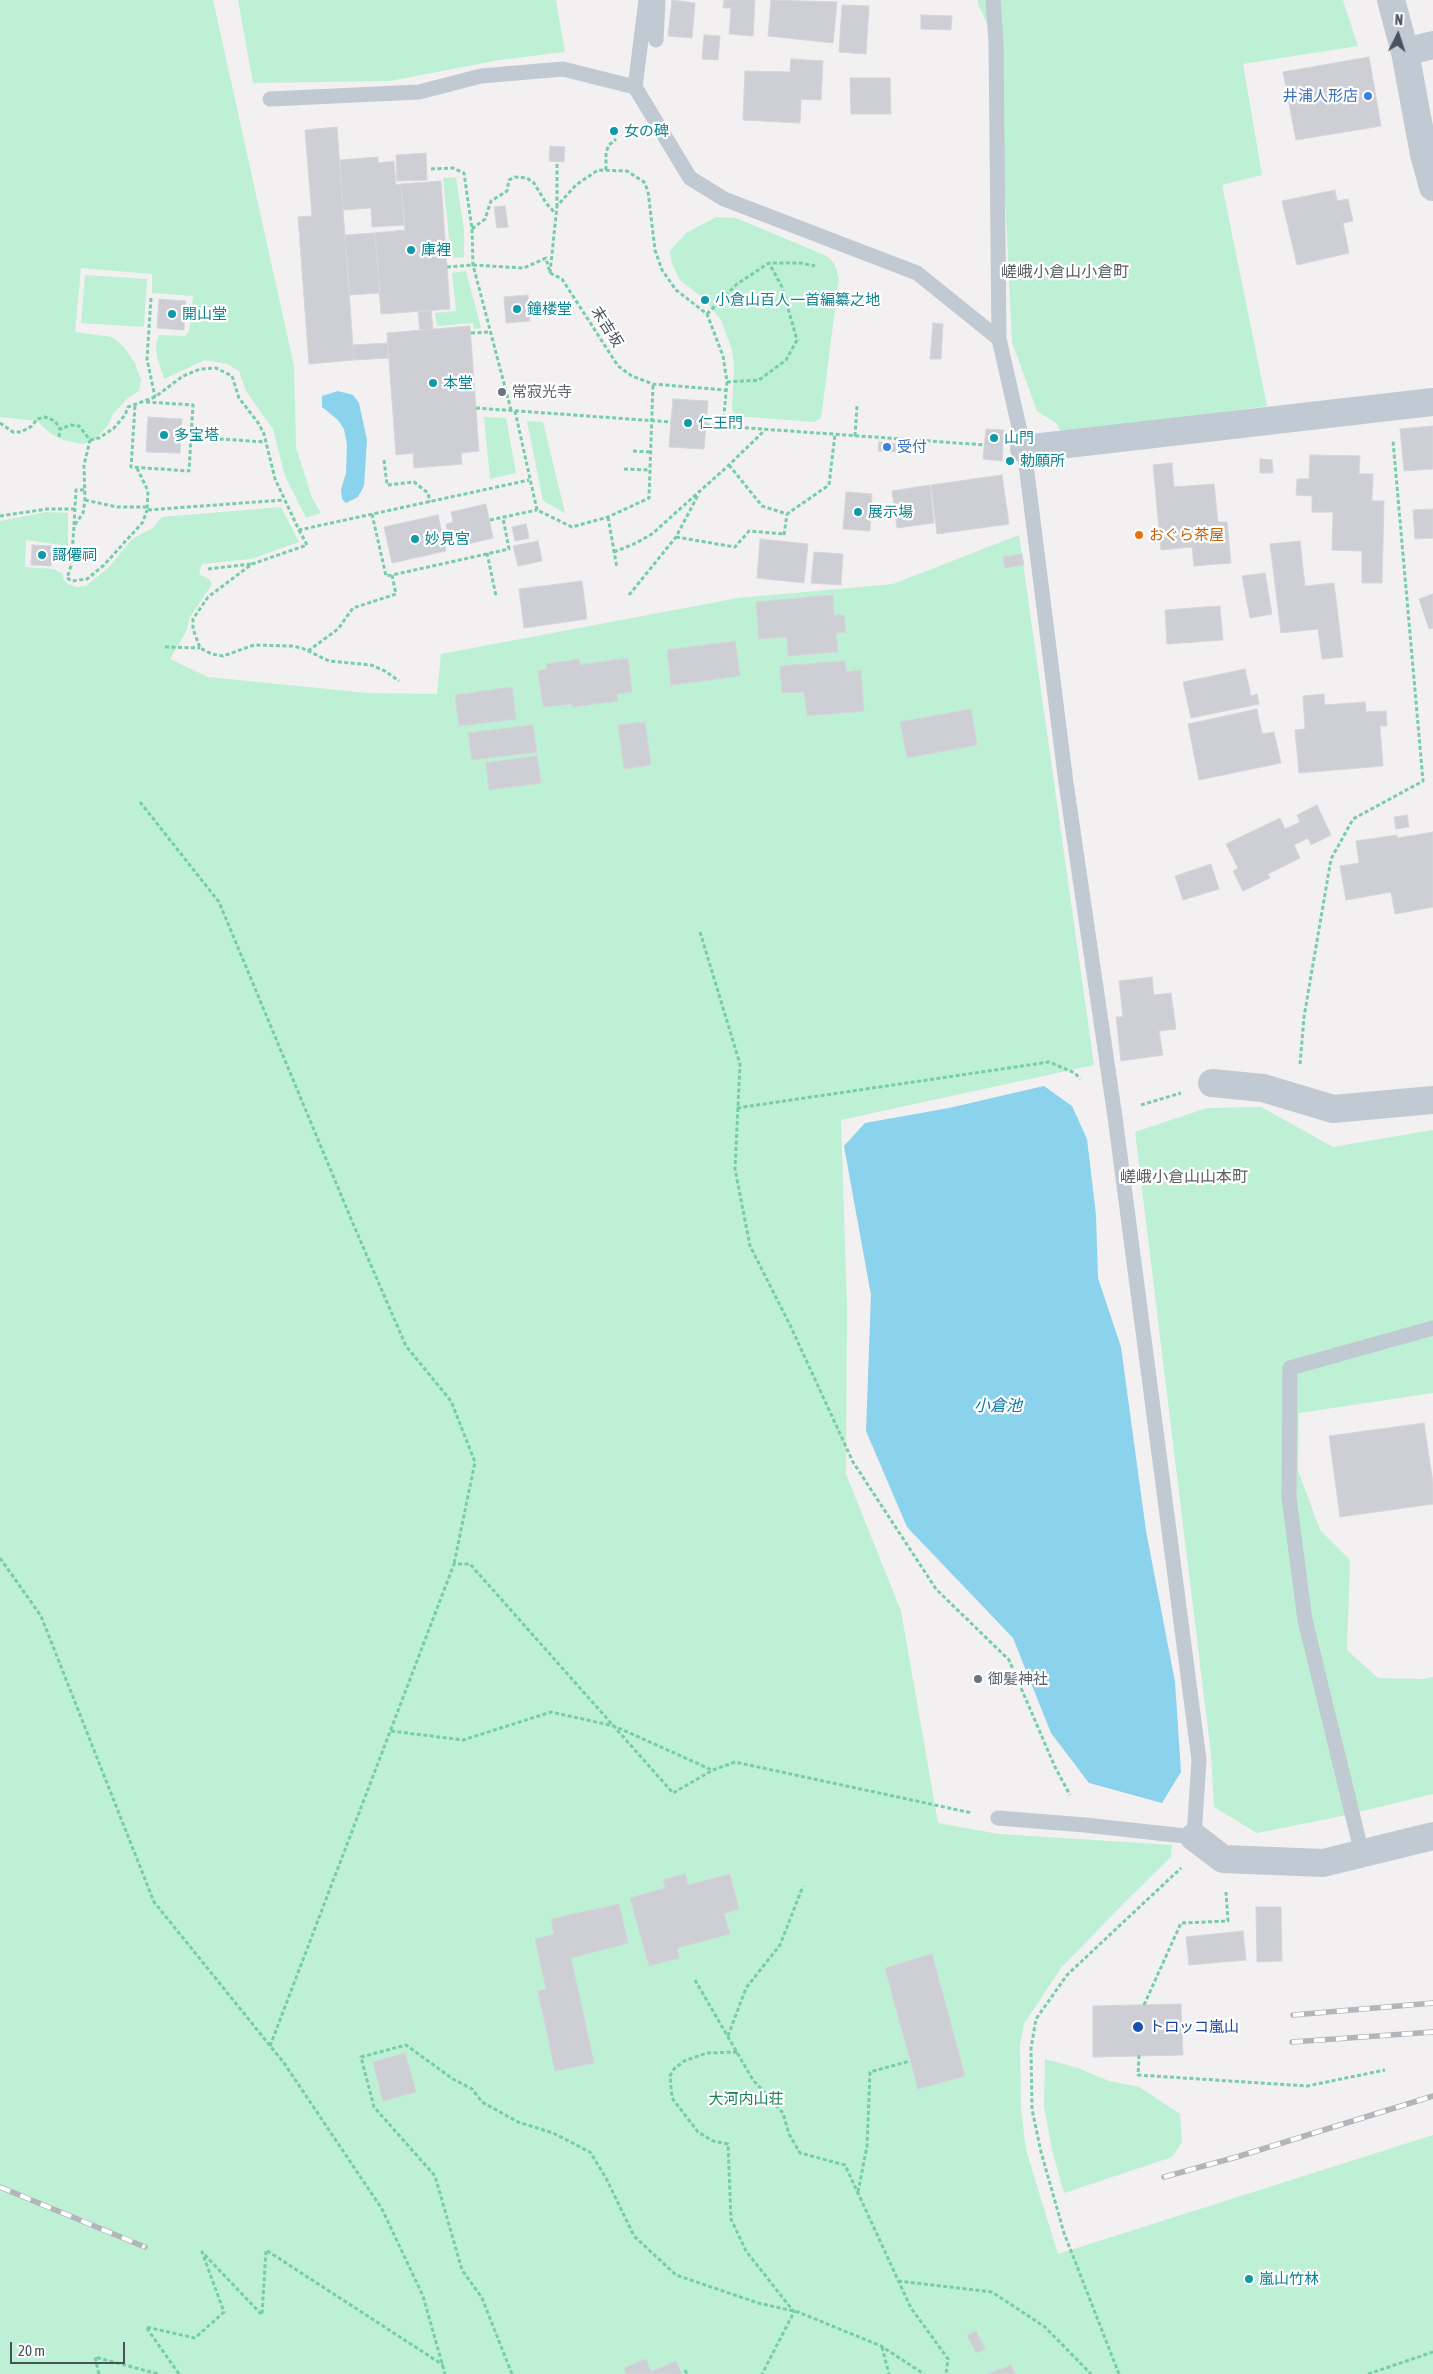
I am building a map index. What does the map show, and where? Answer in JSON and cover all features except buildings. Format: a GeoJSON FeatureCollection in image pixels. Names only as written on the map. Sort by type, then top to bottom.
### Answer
{"type":"FeatureCollection","features":[{"type":"Feature","properties":{"kind":"street"},"geometry":{"type":"LineString","coordinates":[[1391,0],[1405,52],[1424,154],[1433,187]]}},
{"type":"Feature","properties":{"kind":"street"},"geometry":{"type":"LineString","coordinates":[[1405,52],[1433,45]]}},
{"type":"Feature","properties":{"kind":"street"},"geometry":{"type":"LineString","coordinates":[[1024,449],[1433,402]]}},
{"type":"Feature","properties":{"kind":"street"},"geometry":{"type":"LineString","coordinates":[[1212,1083],[1263,1088],[1333,1109],[1433,1100]]}},
{"type":"Feature","properties":{"kind":"street"},"geometry":{"type":"LineString","coordinates":[[1194,1837],[1223,1859],[1323,1863],[1433,1836]]}},
{"type":"Feature","properties":{"kind":"lane"},"geometry":{"type":"LineString","coordinates":[[646,0],[634,87],[690,178],[724,199],[826,240],[917,273],[999,339]]}},
{"type":"Feature","properties":{"kind":"lane"},"geometry":{"type":"LineString","coordinates":[[656,40],[658,0]]}},
{"type":"Feature","properties":{"kind":"lane"},"geometry":{"type":"LineString","coordinates":[[993,0],[996,42],[999,339],[1024,449],[1066,783],[1112,1100],[1199,1760],[1194,1837],[1085,1824],[998,1818]]}},
{"type":"Feature","properties":{"kind":"lane"},"geometry":{"type":"LineString","coordinates":[[270,99],[419,92],[481,76],[563,69],[634,87]]}},
{"type":"Feature","properties":{"kind":"lane"},"geometry":{"type":"LineString","coordinates":[[1362,1854],[1306,1620],[1289,1498],[1290,1368],[1433,1328]]}},
{"type":"Feature","properties":{"kind":"path"},"geometry":{"type":"LineString","coordinates":[[606,170],[606,152],[609,145],[616,139]]}},
{"type":"Feature","properties":{"kind":"path"},"geometry":{"type":"LineString","coordinates":[[550,273],[557,206],[557,164]]}},
{"type":"Feature","properties":{"kind":"path"},"geometry":{"type":"LineString","coordinates":[[431,169],[454,168],[464,173],[472,229],[473,265],[513,410],[537,510]]}},
{"type":"Feature","properties":{"kind":"path"},"geometry":{"type":"LineString","coordinates":[[557,206],[586,176],[598,170],[627,171],[644,182],[648,191],[655,250],[662,270],[676,290],[707,314],[723,356],[727,382],[723,426]]}},
{"type":"Feature","properties":{"kind":"path"},"geometry":{"type":"LineString","coordinates":[[472,229],[485,219],[491,201],[506,191],[509,180],[515,177],[527,178],[534,183],[556,215]]}},
{"type":"Feature","properties":{"kind":"path"},"geometry":{"type":"LineString","coordinates":[[707,314],[737,284],[769,263],[801,263],[820,267],[826,240]]}},
{"type":"Feature","properties":{"kind":"path","name":"末吉坂"},"geometry":{"type":"LineString","coordinates":[[473,265],[524,268],[546,258],[550,273],[562,279],[571,291],[618,366],[641,381],[653,384],[725,390]]}},
{"type":"Feature","properties":{"kind":"path"},"geometry":{"type":"LineString","coordinates":[[727,382],[759,380],[786,360],[798,340],[782,287],[769,263]]}},
{"type":"Feature","properties":{"kind":"path"},"geometry":{"type":"LineString","coordinates":[[447,267],[473,265]]}},
{"type":"Feature","properties":{"kind":"path"},"geometry":{"type":"LineString","coordinates":[[152,298],[147,359],[154,397]]}},
{"type":"Feature","properties":{"kind":"path"},"geometry":{"type":"LineString","coordinates":[[471,333],[490,332]]}},
{"type":"Feature","properties":{"kind":"path"},"geometry":{"type":"LineString","coordinates":[[90,440],[108,433],[125,415],[128,407],[135,406],[154,397],[183,376],[200,369],[216,368],[232,376],[239,398],[259,424],[275,479],[298,530],[307,545],[252,564],[208,569]]}},
{"type":"Feature","properties":{"kind":"path"},"geometry":{"type":"LineString","coordinates":[[490,520],[537,510],[572,528],[608,517],[649,498],[653,384]]}},
{"type":"Feature","properties":{"kind":"path"},"geometry":{"type":"LineString","coordinates":[[135,406],[131,467],[189,471],[193,405],[143,402]]}},
{"type":"Feature","properties":{"kind":"path"},"geometry":{"type":"LineString","coordinates":[[855,436],[857,406]]}},
{"type":"Feature","properties":{"kind":"path"},"geometry":{"type":"LineString","coordinates":[[1297,1098],[1304,1016],[1331,860],[1353,819],[1423,781],[1390,406]]}},
{"type":"Feature","properties":{"kind":"path"},"geometry":{"type":"LineString","coordinates":[[476,408],[671,422]]}},
{"type":"Feature","properties":{"kind":"path"},"geometry":{"type":"LineString","coordinates":[[0,423],[13,432],[21,432],[32,426],[37,419],[45,417],[55,421],[60,429],[59,437]]}},
{"type":"Feature","properties":{"kind":"path"},"geometry":{"type":"LineString","coordinates":[[706,424],[985,445]]}},
{"type":"Feature","properties":{"kind":"path"},"geometry":{"type":"LineString","coordinates":[[60,429],[80,426],[90,440],[84,465],[85,500],[83,513],[74,526]]}},
{"type":"Feature","properties":{"kind":"path"},"geometry":{"type":"LineString","coordinates":[[614,552],[652,534],[700,492],[766,429]]}},
{"type":"Feature","properties":{"kind":"path"},"geometry":{"type":"LineString","coordinates":[[676,537],[735,547],[749,531],[784,535],[787,514],[829,486],[835,434]]}},
{"type":"Feature","properties":{"kind":"path"},"geometry":{"type":"LineString","coordinates":[[190,437],[265,442]]}},
{"type":"Feature","properties":{"kind":"path"},"geometry":{"type":"LineString","coordinates":[[633,451],[650,452]]}},
{"type":"Feature","properties":{"kind":"path"},"geometry":{"type":"LineString","coordinates":[[384,460],[387,485],[414,482],[428,493],[430,502]]}},
{"type":"Feature","properties":{"kind":"path"},"geometry":{"type":"LineString","coordinates":[[729,465],[762,506],[787,514]]}},
{"type":"Feature","properties":{"kind":"path"},"geometry":{"type":"LineString","coordinates":[[84,490],[76,490],[71,566],[67,578],[78,582],[87,579],[111,558],[143,522],[148,508],[148,492],[137,468]]}},
{"type":"Feature","properties":{"kind":"path"},"geometry":{"type":"LineString","coordinates":[[624,469],[650,470]]}},
{"type":"Feature","properties":{"kind":"path"},"geometry":{"type":"LineString","coordinates":[[298,530],[529,480]]}},
{"type":"Feature","properties":{"kind":"path"},"geometry":{"type":"LineString","coordinates":[[630,595],[676,537],[700,492]]}},
{"type":"Feature","properties":{"kind":"path"},"geometry":{"type":"LineString","coordinates":[[85,500],[110,506],[148,508],[284,500]]}},
{"type":"Feature","properties":{"kind":"path"},"geometry":{"type":"LineString","coordinates":[[0,516],[47,509],[75,509]]}},
{"type":"Feature","properties":{"kind":"path"},"geometry":{"type":"LineString","coordinates":[[372,514],[386,576],[509,549],[503,518]]}},
{"type":"Feature","properties":{"kind":"path"},"geometry":{"type":"LineString","coordinates":[[608,517],[617,568]]}},
{"type":"Feature","properties":{"kind":"path"},"geometry":{"type":"LineString","coordinates":[[487,554],[496,596]]}},
{"type":"Feature","properties":{"kind":"path"},"geometry":{"type":"LineString","coordinates":[[200,648],[196,640],[192,619],[208,597],[252,564]]}},
{"type":"Feature","properties":{"kind":"path"},"geometry":{"type":"LineString","coordinates":[[308,651],[338,628],[354,608],[364,603],[396,594],[392,575]]}},
{"type":"Feature","properties":{"kind":"path"},"geometry":{"type":"LineString","coordinates":[[165,647],[200,648],[212,654],[223,656],[254,645],[291,646],[308,651],[329,661],[362,663],[378,668],[399,681]]}},
{"type":"Feature","properties":{"kind":"path"},"geometry":{"type":"LineString","coordinates":[[140,802],[219,902],[406,1346],[451,1401],[475,1462],[454,1564],[270,2046]]}},
{"type":"Feature","properties":{"kind":"path"},"geometry":{"type":"LineString","coordinates":[[700,932],[740,1064],[735,1170],[750,1246],[790,1325],[853,1462],[936,1589],[1009,1660],[1055,1767],[1085,1824]]}},
{"type":"Feature","properties":{"kind":"path"},"geometry":{"type":"LineString","coordinates":[[737,1108],[1049,1062],[1075,1073],[1095,1097],[1112,1100]]}},
{"type":"Feature","properties":{"kind":"path"},"geometry":{"type":"LineString","coordinates":[[1140,1105],[1212,1083]]}},
{"type":"Feature","properties":{"kind":"path"},"geometry":{"type":"LineString","coordinates":[[0,1558],[42,1616],[154,1902],[270,2046],[382,2209],[423,2296],[445,2374]]}},
{"type":"Feature","properties":{"kind":"path"},"geometry":{"type":"LineString","coordinates":[[454,1564],[470,1564],[673,1792],[713,1770],[735,1762],[998,1818]]}},
{"type":"Feature","properties":{"kind":"path"},"geometry":{"type":"LineString","coordinates":[[391,1731],[463,1740],[551,1712],[614,1726],[713,1770]]}},
{"type":"Feature","properties":{"kind":"path"},"geometry":{"type":"LineString","coordinates":[[1119,2374],[1064,2233],[1041,2152],[1032,2109],[1031,2048],[1036,2019],[1067,1975],[1184,1865],[1194,1837]]}},
{"type":"Feature","properties":{"kind":"path"},"geometry":{"type":"LineString","coordinates":[[1144,2005],[1181,1923],[1228,1921],[1223,1859]]}},
{"type":"Feature","properties":{"kind":"path"},"geometry":{"type":"LineString","coordinates":[[728,2037],[746,1988],[780,1945],[803,1886]]}},
{"type":"Feature","properties":{"kind":"path"},"geometry":{"type":"LineString","coordinates":[[695,1980],[753,2080],[783,2113],[789,2134],[800,2153],[845,2165],[911,2308],[948,2359],[946,2374]]}},
{"type":"Feature","properties":{"kind":"path"},"geometry":{"type":"LineString","coordinates":[[512,2374],[482,2298],[462,2270],[435,2176],[374,2107],[361,2057],[406,2045],[453,2079],[472,2089],[482,2102],[518,2122],[553,2133],[590,2152],[606,2178],[634,2236],[676,2275],[758,2303],[794,2312],[881,2346],[924,2374]]}},
{"type":"Feature","properties":{"kind":"path"},"geometry":{"type":"LineString","coordinates":[[737,2052],[706,2053],[684,2061],[674,2069],[670,2076],[672,2098],[698,2132],[712,2141],[728,2144],[731,2219],[746,2251],[794,2312]]}},
{"type":"Feature","properties":{"kind":"path"},"geometry":{"type":"LineString","coordinates":[[1138,2056],[1138,2074],[1307,2086],[1385,2070]]}},
{"type":"Feature","properties":{"kind":"path"},"geometry":{"type":"LineString","coordinates":[[858,2192],[867,2146],[870,2072],[910,2061]]}},
{"type":"Feature","properties":{"kind":"path"},"geometry":{"type":"LineString","coordinates":[[179,2374],[146,2328],[195,2338],[224,2312],[202,2252],[262,2315],[266,2250],[444,2365]]}},
{"type":"Feature","properties":{"kind":"path"},"geometry":{"type":"LineString","coordinates":[[897,2280],[992,2292],[1046,2327],[1091,2374]]}},
{"type":"Feature","properties":{"kind":"path"},"geometry":{"type":"LineString","coordinates":[[762,2374],[794,2312]]}},
{"type":"Feature","properties":{"kind":"path"},"geometry":{"type":"LineString","coordinates":[[881,2346],[889,2374]]}},
{"type":"Feature","properties":{"kind":"path"},"geometry":{"type":"LineString","coordinates":[[1368,2374],[1433,2352]]}},
{"type":"Feature","properties":{"kind":"path"},"geometry":{"type":"LineString","coordinates":[[99,2374],[95,2357],[158,2374]]}},
{"type":"Feature","properties":{"kind":"green space"},"geometry":{"type":"Polygon","coordinates":[[[0,0],[213,0],[294,366],[296,447],[312,498],[321,513],[306,518],[285,476],[273,429],[246,391],[239,371],[227,364],[205,360],[164,379],[157,357],[156,343],[159,335],[185,336],[189,332],[193,296],[152,293],[152,274],[81,268],[75,332],[112,337],[124,347],[135,363],[141,380],[139,391],[128,398],[113,414],[108,425],[93,442],[81,444],[64,440],[51,434],[37,421],[0,417],[0,0]]]}},
{"type":"Feature","properties":{"kind":"green space"},"geometry":{"type":"Polygon","coordinates":[[[238,0],[556,0],[565,52],[499,60],[390,81],[253,83],[238,0]]]}},
{"type":"Feature","properties":{"kind":"green space"},"geometry":{"type":"Polygon","coordinates":[[[978,0],[1343,0],[1358,46],[1243,64],[1262,175],[1222,185],[1267,406],[1063,435],[1056,423],[1037,411],[1012,342],[999,67],[990,30],[978,0]]]}},
{"type":"Feature","properties":{"kind":"green space"},"geometry":{"type":"Polygon","coordinates":[[[456,177],[464,230],[464,257],[451,258],[443,178],[456,177]]]}},
{"type":"Feature","properties":{"kind":"green space"},"geometry":{"type":"Polygon","coordinates":[[[716,217],[736,218],[827,256],[834,263],[839,278],[821,418],[814,422],[735,416],[732,411],[734,365],[732,350],[721,320],[704,299],[680,280],[672,264],[670,251],[686,233],[716,217]]]}},
{"type":"Feature","properties":{"kind":"green space"},"geometry":{"type":"Polygon","coordinates":[[[466,271],[481,328],[474,329],[473,323],[437,326],[435,313],[456,311],[452,273],[466,271]]]}},
{"type":"Feature","properties":{"kind":"green space"},"geometry":{"type":"Polygon","coordinates":[[[85,275],[147,279],[144,327],[81,323],[85,275]]]}},
{"type":"Feature","properties":{"kind":"green space"},"geometry":{"type":"Polygon","coordinates":[[[484,417],[506,418],[516,473],[490,479],[484,417]]]}},
{"type":"Feature","properties":{"kind":"green space"},"geometry":{"type":"Polygon","coordinates":[[[527,421],[543,422],[565,513],[543,501],[527,421]]]}},
{"type":"Feature","properties":{"kind":"green space","name":"大河内山荘"},"geometry":{"type":"Polygon","coordinates":[[[281,507],[299,542],[251,559],[202,564],[199,574],[209,579],[212,584],[190,617],[186,632],[170,659],[208,677],[368,693],[437,694],[441,654],[738,598],[893,584],[1019,535],[1094,1065],[841,1120],[847,1307],[846,1474],[901,1611],[938,1823],[999,1834],[1172,1845],[1171,1857],[1061,1968],[1024,2024],[1020,2045],[1021,2108],[1026,2150],[1058,2254],[1433,2135],[1433,2374],[0,2374],[0,521],[46,512],[68,513],[68,546],[26,540],[25,567],[53,569],[62,573],[64,580],[68,584],[76,587],[86,586],[109,567],[132,539],[153,528],[162,517],[281,507]]]}},
{"type":"Feature","properties":{"kind":"green space"},"geometry":{"type":"Polygon","coordinates":[[[1261,1107],[1333,1147],[1433,1130],[1433,1393],[1299,1413],[1298,1470],[1320,1530],[1350,1560],[1347,1650],[1378,1678],[1424,1679],[1433,1677],[1433,1794],[1342,1816],[1257,1833],[1214,1807],[1211,1754],[1135,1132],[1207,1108],[1261,1107]]]}},
{"type":"Feature","properties":{"kind":"green space"},"geometry":{"type":"Polygon","coordinates":[[[1045,2059],[1078,2068],[1109,2081],[1139,2087],[1180,2114],[1182,2142],[1172,2157],[1064,2193],[1052,2150],[1044,2106],[1045,2059]]]}},
{"type":"Feature","properties":{"kind":"water"},"geometry":{"type":"Polygon","coordinates":[[[338,391],[353,395],[359,403],[367,440],[364,486],[358,497],[346,503],[342,499],[341,490],[346,473],[347,445],[344,429],[338,420],[322,407],[322,396],[338,391]]]}},
{"type":"Feature","properties":{"kind":"water","name":"小倉池"},"geometry":{"type":"Polygon","coordinates":[[[1044,1086],[1072,1106],[1087,1139],[1096,1215],[1098,1278],[1121,1347],[1146,1531],[1175,1682],[1181,1772],[1162,1803],[1089,1783],[1051,1733],[1013,1638],[907,1527],[866,1431],[871,1295],[844,1146],[865,1123],[949,1108],[1044,1086]]]}},
{"type":"Feature","properties":{"kind":"railway"},"geometry":{"type":"LineString","coordinates":[[1293,2015],[1433,2003]]}},
{"type":"Feature","properties":{"kind":"railway"},"geometry":{"type":"LineString","coordinates":[[1292,2042],[1433,2032]]}},
{"type":"Feature","properties":{"kind":"railway"},"geometry":{"type":"LineString","coordinates":[[1164,2177],[1240,2156],[1433,2096]]}},
{"type":"Feature","properties":{"kind":"railway"},"geometry":{"type":"LineString","coordinates":[[0,2187],[145,2247]]}},
{"type":"Feature","properties":{"kind":"place","name":"井浦人形店"},"geometry":{"type":"Point","coordinates":[1368,96]}},
{"type":"Feature","properties":{"kind":"place","name":"女の碑"},"geometry":{"type":"Point","coordinates":[614,131]}},
{"type":"Feature","properties":{"kind":"place","name":"庫裡"},"geometry":{"type":"Point","coordinates":[411,250]}},
{"type":"Feature","properties":{"kind":"place","name":"小倉山百人一首編纂之地"},"geometry":{"type":"Point","coordinates":[705,300]}},
{"type":"Feature","properties":{"kind":"place","name":"鐘楼堂"},"geometry":{"type":"Point","coordinates":[517,309]}},
{"type":"Feature","properties":{"kind":"place","name":"開山堂"},"geometry":{"type":"Point","coordinates":[172,314]}},
{"type":"Feature","properties":{"kind":"place","name":"本堂"},"geometry":{"type":"Point","coordinates":[433,383]}},
{"type":"Feature","properties":{"kind":"place","name":"常寂光寺"},"geometry":{"type":"Point","coordinates":[502,392]}},
{"type":"Feature","properties":{"kind":"place","name":"仁王門"},"geometry":{"type":"Point","coordinates":[688,423]}},
{"type":"Feature","properties":{"kind":"place","name":"多宝塔"},"geometry":{"type":"Point","coordinates":[164,435]}},
{"type":"Feature","properties":{"kind":"place","name":"山門"},"geometry":{"type":"Point","coordinates":[994,438]}},
{"type":"Feature","properties":{"kind":"place","name":"受付"},"geometry":{"type":"Point","coordinates":[887,447]}},
{"type":"Feature","properties":{"kind":"place","name":"勅願所"},"geometry":{"type":"Point","coordinates":[1010,461]}},
{"type":"Feature","properties":{"kind":"place","name":"展示場"},"geometry":{"type":"Point","coordinates":[858,512]}},
{"type":"Feature","properties":{"kind":"place","name":"おぐら茶屋"},"geometry":{"type":"Point","coordinates":[1139,535]}},
{"type":"Feature","properties":{"kind":"place","name":"妙見宮"},"geometry":{"type":"Point","coordinates":[415,539]}},
{"type":"Feature","properties":{"kind":"place","name":"謌僊祠"},"geometry":{"type":"Point","coordinates":[42,555]}},
{"type":"Feature","properties":{"kind":"place","name":"御髪神社"},"geometry":{"type":"Point","coordinates":[978,1679]}},
{"type":"Feature","properties":{"kind":"place","name":"トロッコ嵐山"},"geometry":{"type":"Point","coordinates":[1138,2027]}},
{"type":"Feature","properties":{"kind":"place","name":"嵐山竹林"},"geometry":{"type":"Point","coordinates":[1249,2279]}},
{"type":"Feature","properties":{"kind":"district","name":"嵯峨小倉山小倉町"},"geometry":{"type":"Point","coordinates":[1065,272]}},
{"type":"Feature","properties":{"kind":"district","name":"嵯峨小倉山山本町"},"geometry":{"type":"Point","coordinates":[1184,1177]}}]}
